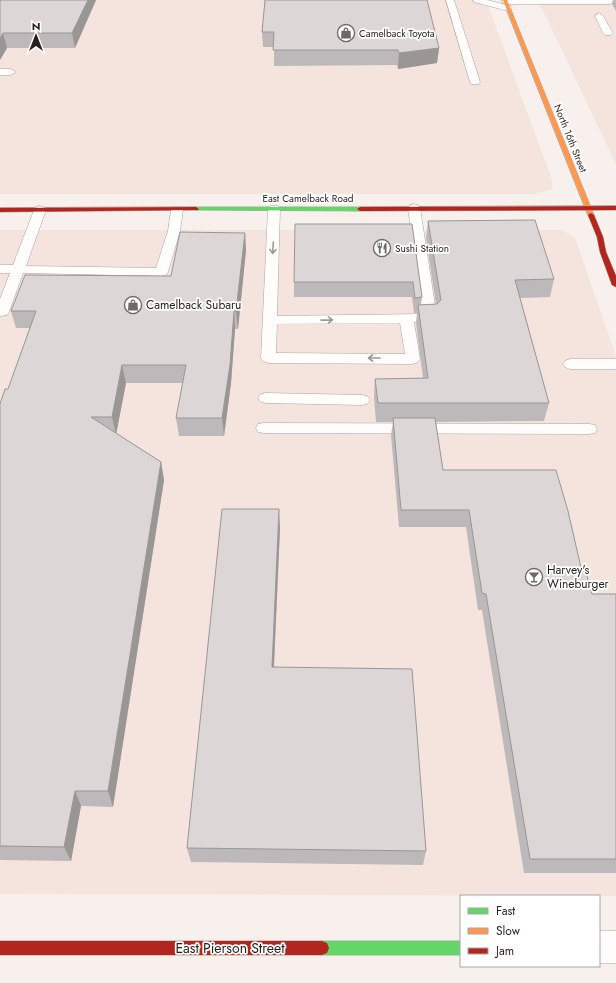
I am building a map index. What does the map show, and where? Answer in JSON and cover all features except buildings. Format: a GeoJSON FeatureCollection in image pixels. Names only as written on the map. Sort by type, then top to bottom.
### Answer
{"type":"FeatureCollection","features":[{"type":"Feature","properties":{"kind":"main road","name":"North 16th Street"},"geometry":{"type":"LineString","coordinates":[[506,3],[588,208],[616,285]]}},
{"type":"Feature","properties":{"kind":"main road","name":"East Camelback Road"},"geometry":{"type":"LineString","coordinates":[[0,210],[616,208]]}},
{"type":"Feature","properties":{"kind":"main road","name":"East Pierson Street"},"geometry":{"type":"LineString","coordinates":[[0,948],[460,948]]}},
{"type":"Feature","properties":{"kind":"street"},"geometry":{"type":"LineString","coordinates":[[600,947],[616,947]]}},
{"type":"Feature","properties":{"kind":"lane"},"geometry":{"type":"LineString","coordinates":[[450,0],[474,82]]}},
{"type":"Feature","properties":{"kind":"lane"},"geometry":{"type":"LineString","coordinates":[[477,0],[506,3],[543,1],[610,1]]}},
{"type":"Feature","properties":{"kind":"lane"},"geometry":{"type":"LineString","coordinates":[[599,16],[608,33]]}},
{"type":"Feature","properties":{"kind":"lane"},"geometry":{"type":"LineString","coordinates":[[0,72],[11,72]]}},
{"type":"Feature","properties":{"kind":"lane"},"geometry":{"type":"LineString","coordinates":[[270,320],[430,318],[414,208]]}},
{"type":"Feature","properties":{"kind":"lane"},"geometry":{"type":"LineString","coordinates":[[274,209],[268,358],[413,359],[406,319]]}},
{"type":"Feature","properties":{"kind":"lane"},"geometry":{"type":"LineString","coordinates":[[2,312],[40,210]]}},
{"type":"Feature","properties":{"kind":"lane"},"geometry":{"type":"LineString","coordinates":[[0,269],[161,272],[174,232],[177,210]]}},
{"type":"Feature","properties":{"kind":"lane"},"geometry":{"type":"LineString","coordinates":[[570,364],[616,364]]}},
{"type":"Feature","properties":{"kind":"lane"},"geometry":{"type":"LineString","coordinates":[[266,398],[362,400]]}},
{"type":"Feature","properties":{"kind":"lane"},"geometry":{"type":"LineString","coordinates":[[264,428],[590,429]]}},
{"type":"Feature","properties":{"kind":"shaded area"},"geometry":{"type":"Polygon","coordinates":[[[0,0],[486,0],[551,177],[553,189],[534,194],[0,194],[0,0]]]}},
{"type":"Feature","properties":{"kind":"shaded area"},"geometry":{"type":"Polygon","coordinates":[[[538,0],[616,0],[616,164],[538,0]]]}},
{"type":"Feature","properties":{"kind":"shaded area"},"geometry":{"type":"Polygon","coordinates":[[[0,230],[562,230],[575,238],[616,356],[616,896],[0,894],[0,230]]]}},
{"type":"Feature","properties":{"kind":"traffic: fast"},"geometry":{"type":"LineString","coordinates":[[196,209],[360,209]]}},
{"type":"Feature","properties":{"kind":"traffic: fast"},"geometry":{"type":"LineString","coordinates":[[322,948],[460,948]]}},
{"type":"Feature","properties":{"kind":"traffic: slow"},"geometry":{"type":"LineString","coordinates":[[505,0],[591,215]]}},
{"type":"Feature","properties":{"kind":"traffic: jam"},"geometry":{"type":"LineString","coordinates":[[360,209],[616,208]]}},
{"type":"Feature","properties":{"kind":"traffic: jam"},"geometry":{"type":"LineString","coordinates":[[0,210],[196,209]]}},
{"type":"Feature","properties":{"kind":"traffic: jam"},"geometry":{"type":"LineString","coordinates":[[591,215],[616,285]]}},
{"type":"Feature","properties":{"kind":"traffic: jam"},"geometry":{"type":"LineString","coordinates":[[0,948],[322,948]]}},
{"type":"Feature","properties":{"kind":"place","name":"Camelback Toyota"},"geometry":{"type":"Point","coordinates":[346,33]}},
{"type":"Feature","properties":{"kind":"place","name":"Sushi Station"},"geometry":{"type":"Point","coordinates":[382,248]}},
{"type":"Feature","properties":{"kind":"place","name":"Camelback Subaru"},"geometry":{"type":"Point","coordinates":[133,305]}},
{"type":"Feature","properties":{"kind":"place","name":"Harvey's Wineburger"},"geometry":{"type":"Point","coordinates":[534,577]}}]}
